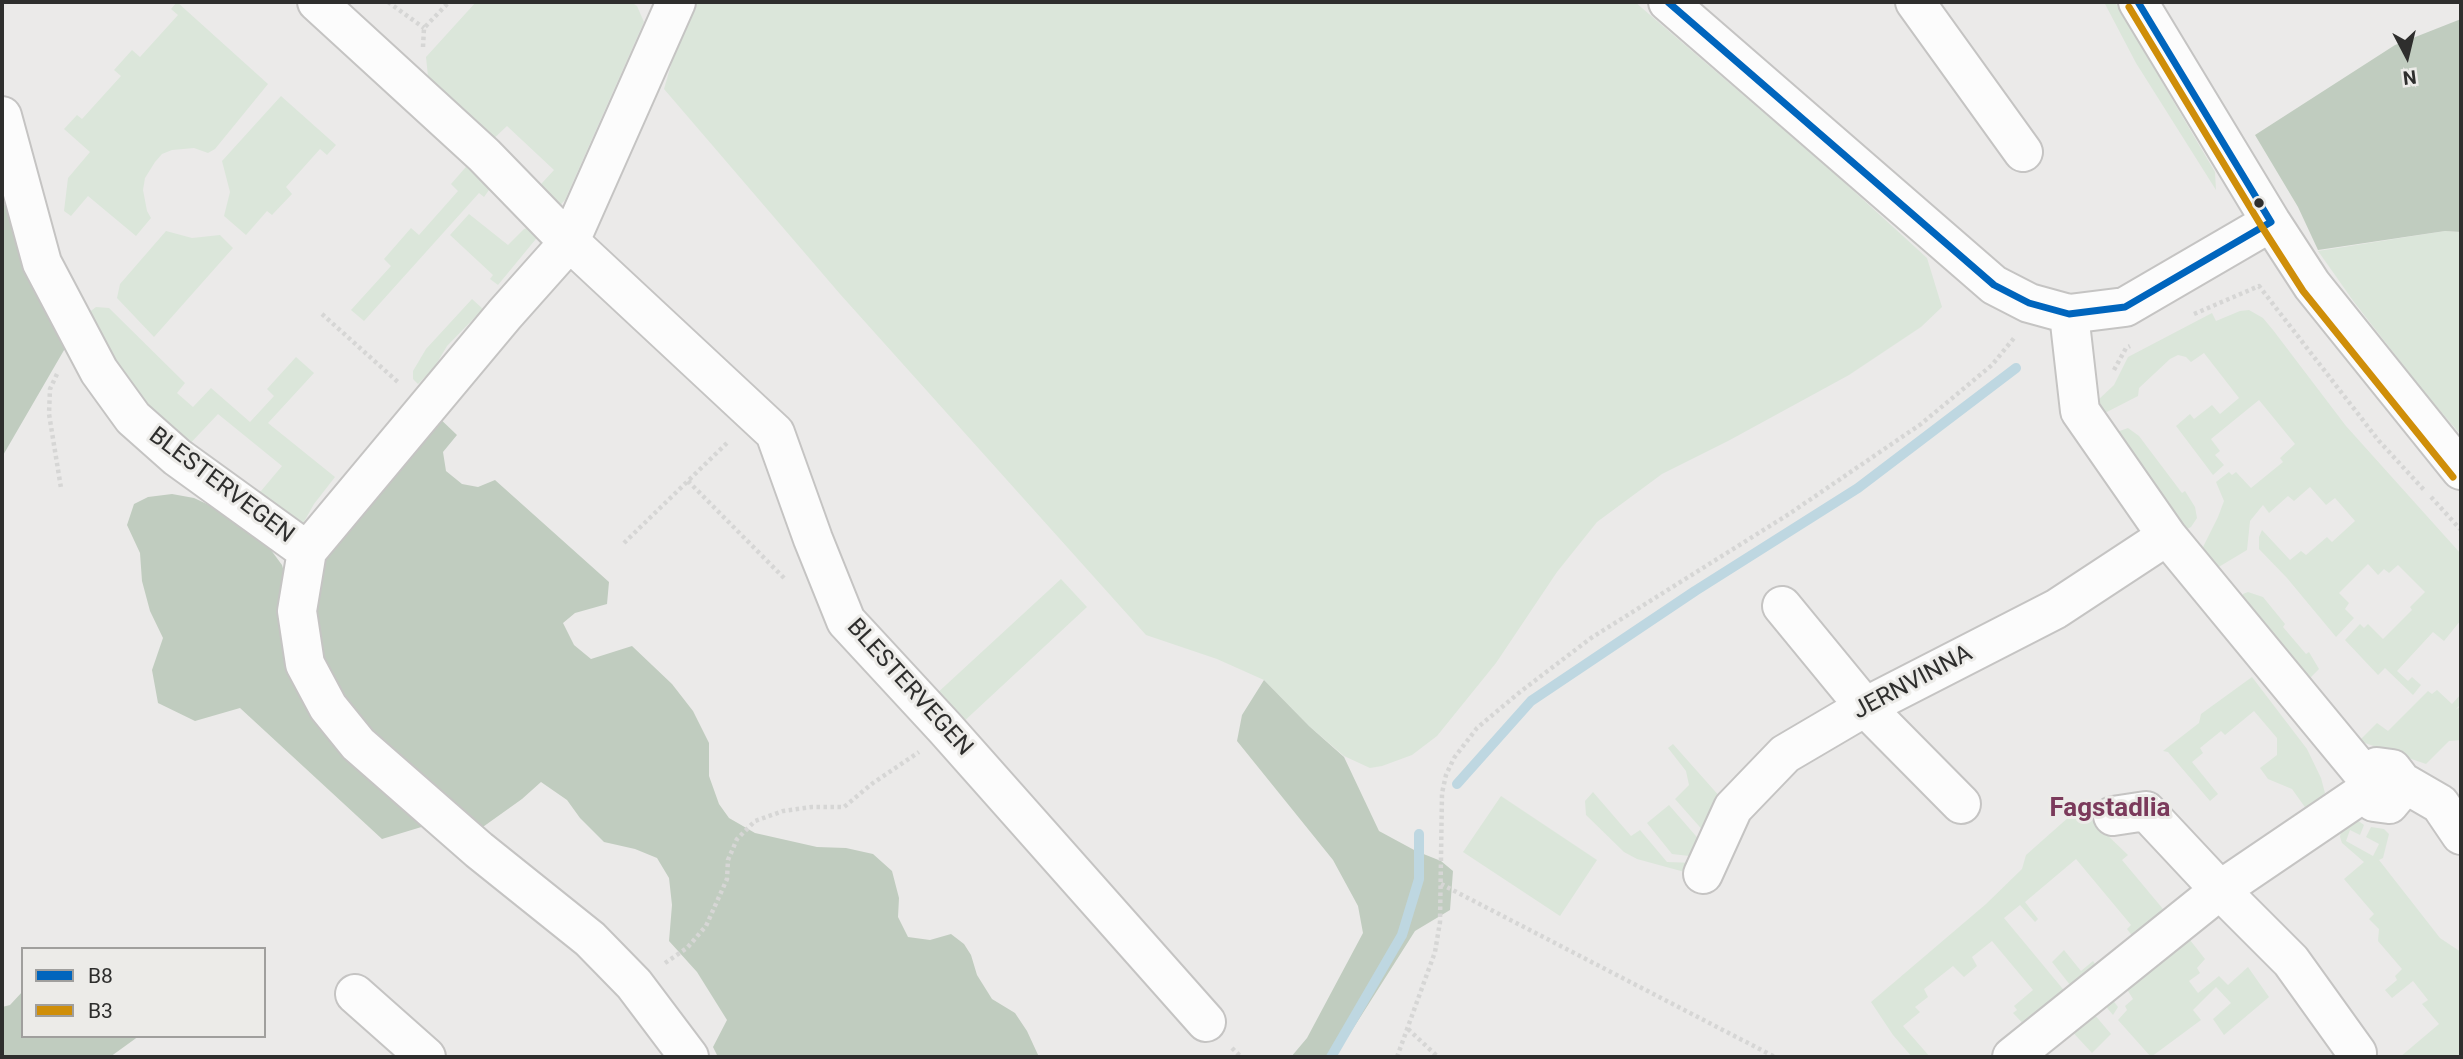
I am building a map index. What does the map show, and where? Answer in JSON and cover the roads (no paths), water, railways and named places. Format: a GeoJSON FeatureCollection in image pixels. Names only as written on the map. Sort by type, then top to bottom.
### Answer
{"type":"FeatureCollection","features":[{"type":"Feature","properties":{"kind":"street"},"geometry":{"type":"LineString","coordinates":[[317,2],[484,155],[570,241]]}},
{"type":"Feature","properties":{"kind":"street"},"geometry":{"type":"LineString","coordinates":[[1668,2],[1994,285],[2029,303],[2069,314],[2125,307],[2181,277],[2271,222]]}},
{"type":"Feature","properties":{"kind":"street"},"geometry":{"type":"LineString","coordinates":[[1915,2],[2023,152]]}},
{"type":"Feature","properties":{"kind":"street"},"geometry":{"type":"LineString","coordinates":[[2138,2],[2312,285],[2461,470]]}},
{"type":"Feature","properties":{"kind":"street","name":"BLESTERVEGEN"},"geometry":{"type":"LineString","coordinates":[[665,7],[570,241],[497,323],[307,551],[297,611],[305,664],[328,707],[358,744],[479,850],[590,939],[634,984],[689,1057]]}},
{"type":"Feature","properties":{"kind":"street","name":"BLESTERVEGEN"},"geometry":{"type":"LineString","coordinates":[[2,116],[42,263],[99,371],[133,418],[177,457],[307,551]]}},
{"type":"Feature","properties":{"kind":"street","name":"BLESTERVEGEN"},"geometry":{"type":"LineString","coordinates":[[570,241],[775,433],[846,621],[945,728],[1206,1022]]}},
{"type":"Feature","properties":{"kind":"street"},"geometry":{"type":"LineString","coordinates":[[2069,314],[2080,411],[2167,536],[2378,783],[2440,804],[2461,835]]}},
{"type":"Feature","properties":{"kind":"street","name":"JERNVINNA"},"geometry":{"type":"LineString","coordinates":[[1703,874],[1732,808],[1785,754],[1865,707],[2056,609],[2167,536]]}},
{"type":"Feature","properties":{"kind":"street"},"geometry":{"type":"LineString","coordinates":[[1782,606],[1865,707],[1961,804]]}},
{"type":"Feature","properties":{"kind":"street"},"geometry":{"type":"LineString","coordinates":[[2012,1057],[2220,890],[2378,783]]}},
{"type":"Feature","properties":{"kind":"street"},"geometry":{"type":"LineString","coordinates":[[2113,816],[2146,811],[2291,961],[2357,1053]]}},
{"type":"Feature","properties":{"kind":"street"},"geometry":{"type":"LineString","coordinates":[[355,994],[426,1057]]}},
{"type":"Feature","properties":{"kind":"waterway"},"geometry":{"type":"LineString","coordinates":[[1457,784],[1531,701],[1695,591],[1858,488],[2016,368]]}},
{"type":"Feature","properties":{"kind":"waterway"},"geometry":{"type":"LineString","coordinates":[[1331,1057],[1402,935],[1419,879],[1419,834]]}},
{"type":"Feature","properties":{"kind":"district","name":"Fagstadlia"},"geometry":{"type":"Point","coordinates":[2110,809]}}]}
